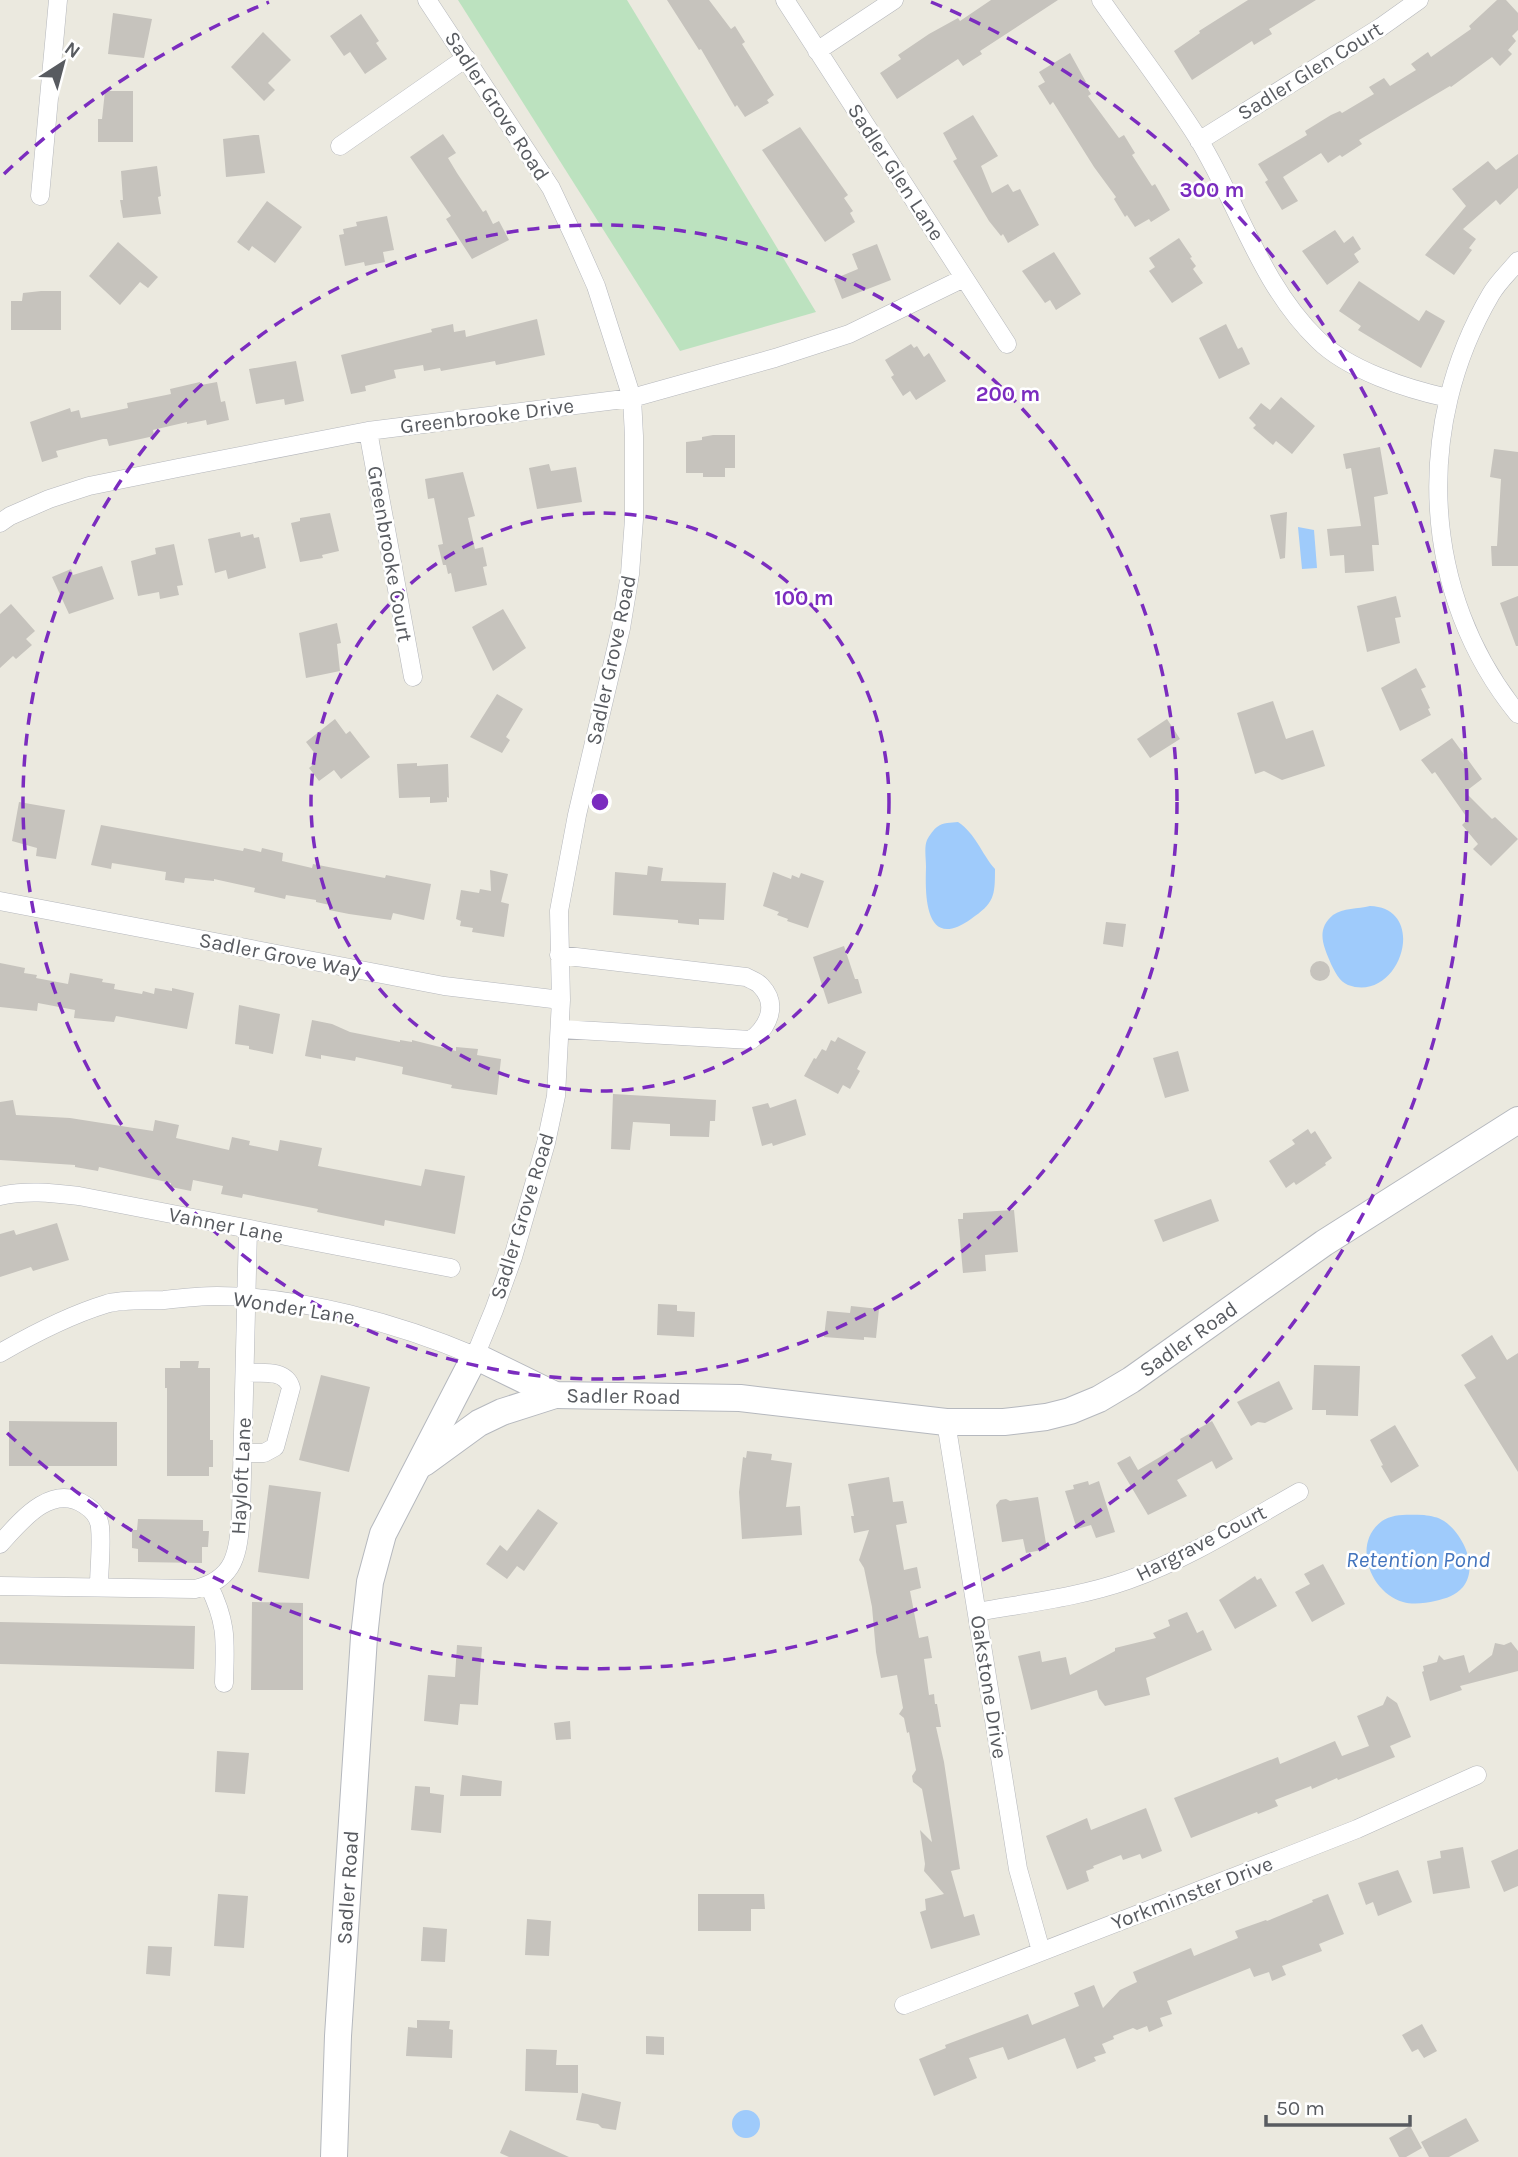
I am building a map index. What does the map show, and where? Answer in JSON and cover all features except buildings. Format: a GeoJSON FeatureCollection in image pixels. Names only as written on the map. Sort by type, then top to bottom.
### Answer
{"type":"FeatureCollection","features":[{"type":"Feature","properties":{"kind":"street"},"geometry":{"type":"LineString","coordinates":[[40,196],[58,0]]}},
{"type":"Feature","properties":{"kind":"street","name":"Sadler Grove Road"},"geometry":{"type":"LineString","coordinates":[[427,0],[551,188],[596,286],[632,398],[634,519],[630,574],[621,628],[577,815],[559,911],[561,1000],[556,1096],[546,1143],[513,1257],[475,1356]]}},
{"type":"Feature","properties":{"kind":"street","name":"Sadler Glen Lane"},"geometry":{"type":"LineString","coordinates":[[785,0],[1007,344]]}},
{"type":"Feature","properties":{"kind":"street"},"geometry":{"type":"LineString","coordinates":[[817,51],[894,0]]}},
{"type":"Feature","properties":{"kind":"street"},"geometry":{"type":"LineString","coordinates":[[1101,0],[1199,141],[1276,289],[1318,341],[1363,370],[1420,392],[1448,398]]}},
{"type":"Feature","properties":{"kind":"street","name":"Sadler Glen Court"},"geometry":{"type":"LineString","coordinates":[[1199,141],[1381,27],[1419,0]]}},
{"type":"Feature","properties":{"kind":"street"},"geometry":{"type":"LineString","coordinates":[[340,146],[466,58]]}},
{"type":"Feature","properties":{"kind":"street"},"geometry":{"type":"LineString","coordinates":[[1518,261],[1492,293],[1471,336],[1448,398],[1440,446],[1437,501],[1444,550],[1457,607],[1477,655],[1518,714]]}},
{"type":"Feature","properties":{"kind":"street","name":"Greenbrooke Drive"},"geometry":{"type":"LineString","coordinates":[[0,523],[49,499],[89,486],[368,431],[632,398],[849,334],[964,278]]}},
{"type":"Feature","properties":{"kind":"street","name":"Greenbrooke Court"},"geometry":{"type":"LineString","coordinates":[[368,431],[413,677]]}},
{"type":"Feature","properties":{"kind":"street","name":"Sadler Grove Way"},"geometry":{"type":"LineString","coordinates":[[0,901],[444,986],[561,1000]]}},
{"type":"Feature","properties":{"kind":"street"},"geometry":{"type":"LineString","coordinates":[[559,955],[746,977],[761,986],[769,1001],[770,1016],[763,1031],[751,1040],[560,1029]]}},
{"type":"Feature","properties":{"kind":"street","name":"Sadler Road"},"geometry":{"type":"LineString","coordinates":[[334,2157],[347,1899],[370,1582],[383,1534],[475,1356],[555,1395],[740,1398],[946,1422],[1004,1422],[1070,1412],[1131,1380],[1324,1243],[1518,1120]]}},
{"type":"Feature","properties":{"kind":"street","name":"Vanner Lane"},"geometry":{"type":"LineString","coordinates":[[0,1196],[47,1192],[79,1196],[451,1268]]}},
{"type":"Feature","properties":{"kind":"street","name":"Hayloft Lane"},"geometry":{"type":"LineString","coordinates":[[209,1586],[226,1573],[237,1551],[244,1453],[248,1229]]}},
{"type":"Feature","properties":{"kind":"street","name":"Wonder Lane"},"geometry":{"type":"LineString","coordinates":[[0,1353],[30,1336],[108,1303],[216,1296],[247,1297],[305,1306],[438,1340],[475,1356]]}},
{"type":"Feature","properties":{"kind":"street"},"geometry":{"type":"LineString","coordinates":[[244,1453],[264,1453],[275,1447],[291,1388],[283,1376],[274,1373],[246,1373]]}},
{"type":"Feature","properties":{"kind":"street"},"geometry":{"type":"LineString","coordinates":[[417,1469],[479,1423],[502,1412],[555,1395]]}},
{"type":"Feature","properties":{"kind":"street","name":"Oakstone Drive"},"geometry":{"type":"LineString","coordinates":[[946,1422],[1018,1869],[1041,1951]]}},
{"type":"Feature","properties":{"kind":"street","name":"Hargrave Court"},"geometry":{"type":"LineString","coordinates":[[976,1612],[1084,1593],[1127,1581],[1164,1566],[1299,1492]]}},
{"type":"Feature","properties":{"kind":"street"},"geometry":{"type":"LineString","coordinates":[[0,1544],[45,1502],[71,1499],[82,1502],[97,1516],[100,1526],[99,1587]]}},
{"type":"Feature","properties":{"kind":"street"},"geometry":{"type":"LineString","coordinates":[[0,1586],[195,1589],[209,1586],[221,1609],[225,1626],[224,1683]]}},
{"type":"Feature","properties":{"kind":"street","name":"Yorkminster Drive"},"geometry":{"type":"LineString","coordinates":[[904,2005],[1347,1833],[1477,1775]]}},
{"type":"Feature","properties":{"kind":"green space"},"geometry":{"type":"Polygon","coordinates":[[[458,0],[627,0],[816,312],[680,351],[458,0]]]}},
{"type":"Feature","properties":{"kind":"water"},"geometry":{"type":"Polygon","coordinates":[[[1298,527],[1314,530],[1317,568],[1302,569],[1298,527]]]}},
{"type":"Feature","properties":{"kind":"water"},"geometry":{"type":"Polygon","coordinates":[[[958,822],[969,832],[995,869],[994,886],[989,904],[979,913],[956,927],[944,929],[936,925],[928,905],[926,846],[928,838],[937,827],[944,823],[958,822]]]}},
{"type":"Feature","properties":{"kind":"water"},"geometry":{"type":"Polygon","coordinates":[[[1370,906],[1388,911],[1399,922],[1403,937],[1401,953],[1394,969],[1382,981],[1366,987],[1348,985],[1338,976],[1328,958],[1323,939],[1324,927],[1337,913],[1370,906]]]}},
{"type":"Feature","properties":{"kind":"water","name":"Retention Pond"},"geometry":{"type":"Polygon","coordinates":[[[1424,1515],[1442,1520],[1463,1542],[1469,1561],[1468,1579],[1454,1595],[1428,1602],[1407,1603],[1392,1597],[1374,1578],[1369,1567],[1368,1542],[1373,1531],[1387,1518],[1424,1515]]]}},
{"type":"Feature","properties":{"kind":"water"},"geometry":{"type":"Polygon","coordinates":[[[746,2110],[756,2114],[760,2124],[756,2134],[746,2138],[736,2134],[732,2124],[736,2114],[746,2110]]]}}]}
